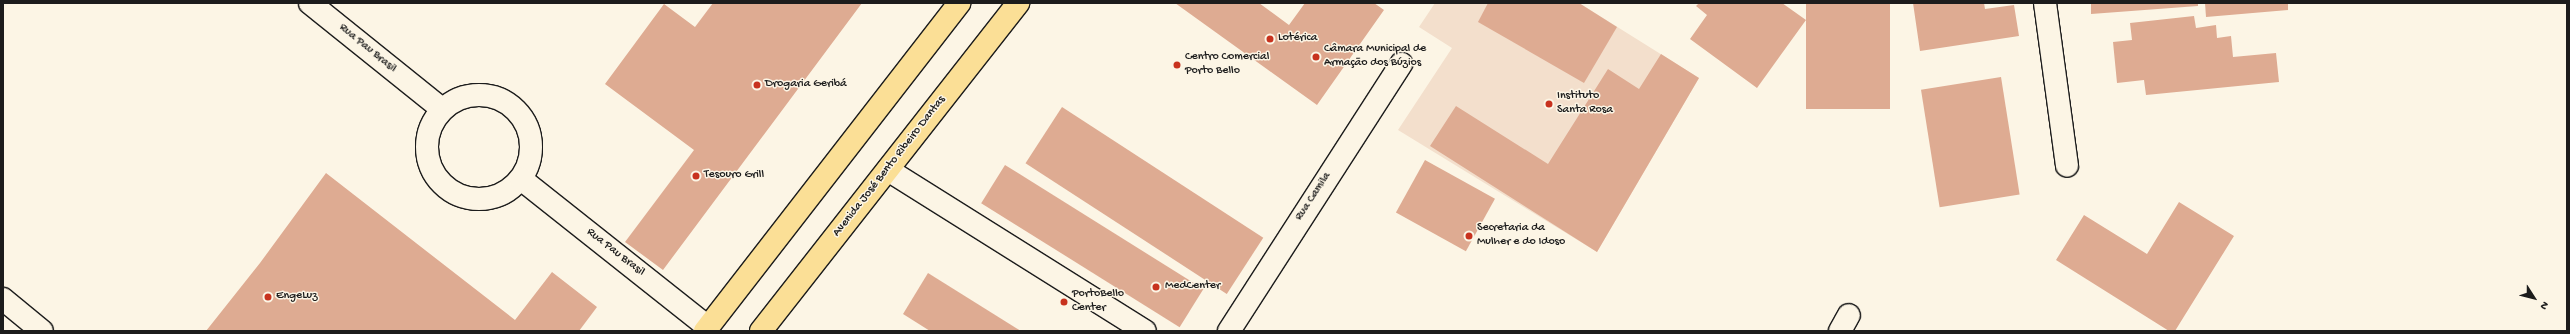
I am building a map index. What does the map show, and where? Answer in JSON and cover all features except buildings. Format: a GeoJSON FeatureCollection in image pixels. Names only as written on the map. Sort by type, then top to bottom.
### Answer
{"type":"FeatureCollection","features":[{"type":"Feature","properties":{"kind":"main road","name":"Avenida José Bento Ribeiro Dantas"},"geometry":{"type":"LineString","coordinates":[[761,331],[1018,3]]}},
{"type":"Feature","properties":{"kind":"main road"},"geometry":{"type":"LineString","coordinates":[[706,329],[954,5]]}},
{"type":"Feature","properties":{"kind":"street","name":"Rua Pau Brasil"},"geometry":{"type":"LineString","coordinates":[[310,3],[442,109]]}},
{"type":"Feature","properties":{"kind":"street"},"geometry":{"type":"LineString","coordinates":[[2045,3],[2067,166]]}},
{"type":"Feature","properties":{"kind":"street","name":"Rua Camila"},"geometry":{"type":"LineString","coordinates":[[1228,331],[1400,64]]}},
{"type":"Feature","properties":{"kind":"street"},"geometry":{"type":"LineString","coordinates":[[487,95],[511,104],[527,124],[531,149],[521,178],[502,194],[478,199],[454,193],[436,177],[427,154],[429,131],[442,109],[461,97],[487,95]]}},
{"type":"Feature","properties":{"kind":"street"},"geometry":{"type":"LineString","coordinates":[[888,170],[1146,331]]}},
{"type":"Feature","properties":{"kind":"street","name":"Rua Pau Brasil"},"geometry":{"type":"LineString","coordinates":[[521,178],[706,329]]}},
{"type":"Feature","properties":{"kind":"street"},"geometry":{"type":"LineString","coordinates":[[3,299],[42,331]]}},
{"type":"Feature","properties":{"kind":"shaded area","name":"Instituto Santa Rosa"},"geometry":{"type":"Polygon","coordinates":[[[1435,3],[1579,3],[1699,78],[1597,252],[1398,130],[1452,48],[1419,27],[1435,3]]]}},
{"type":"Feature","properties":{"kind":"place","name":"Lotérica"},"geometry":{"type":"Point","coordinates":[1270,39]}},
{"type":"Feature","properties":{"kind":"place","name":"Câmara Municipal de Armação dos Búzios"},"geometry":{"type":"Point","coordinates":[1316,57]}},
{"type":"Feature","properties":{"kind":"place","name":"Centro Comercial Porto Bello"},"geometry":{"type":"Point","coordinates":[1177,65]}},
{"type":"Feature","properties":{"kind":"place","name":"Drogaria Geribá"},"geometry":{"type":"Point","coordinates":[757,85]}},
{"type":"Feature","properties":{"kind":"place","name":"Instituto Santa Rosa"},"geometry":{"type":"Point","coordinates":[1549,104]}},
{"type":"Feature","properties":{"kind":"place","name":"Tesouro Grill"},"geometry":{"type":"Point","coordinates":[696,176]}},
{"type":"Feature","properties":{"kind":"place","name":"Secretaria da Mulher e do Idoso"},"geometry":{"type":"Point","coordinates":[1469,236]}},
{"type":"Feature","properties":{"kind":"place","name":"MedCenter"},"geometry":{"type":"Point","coordinates":[1156,287]}},
{"type":"Feature","properties":{"kind":"place","name":"EngeLuz"},"geometry":{"type":"Point","coordinates":[268,297]}},
{"type":"Feature","properties":{"kind":"place","name":"PortoBello Center"},"geometry":{"type":"Point","coordinates":[1064,302]}}]}
